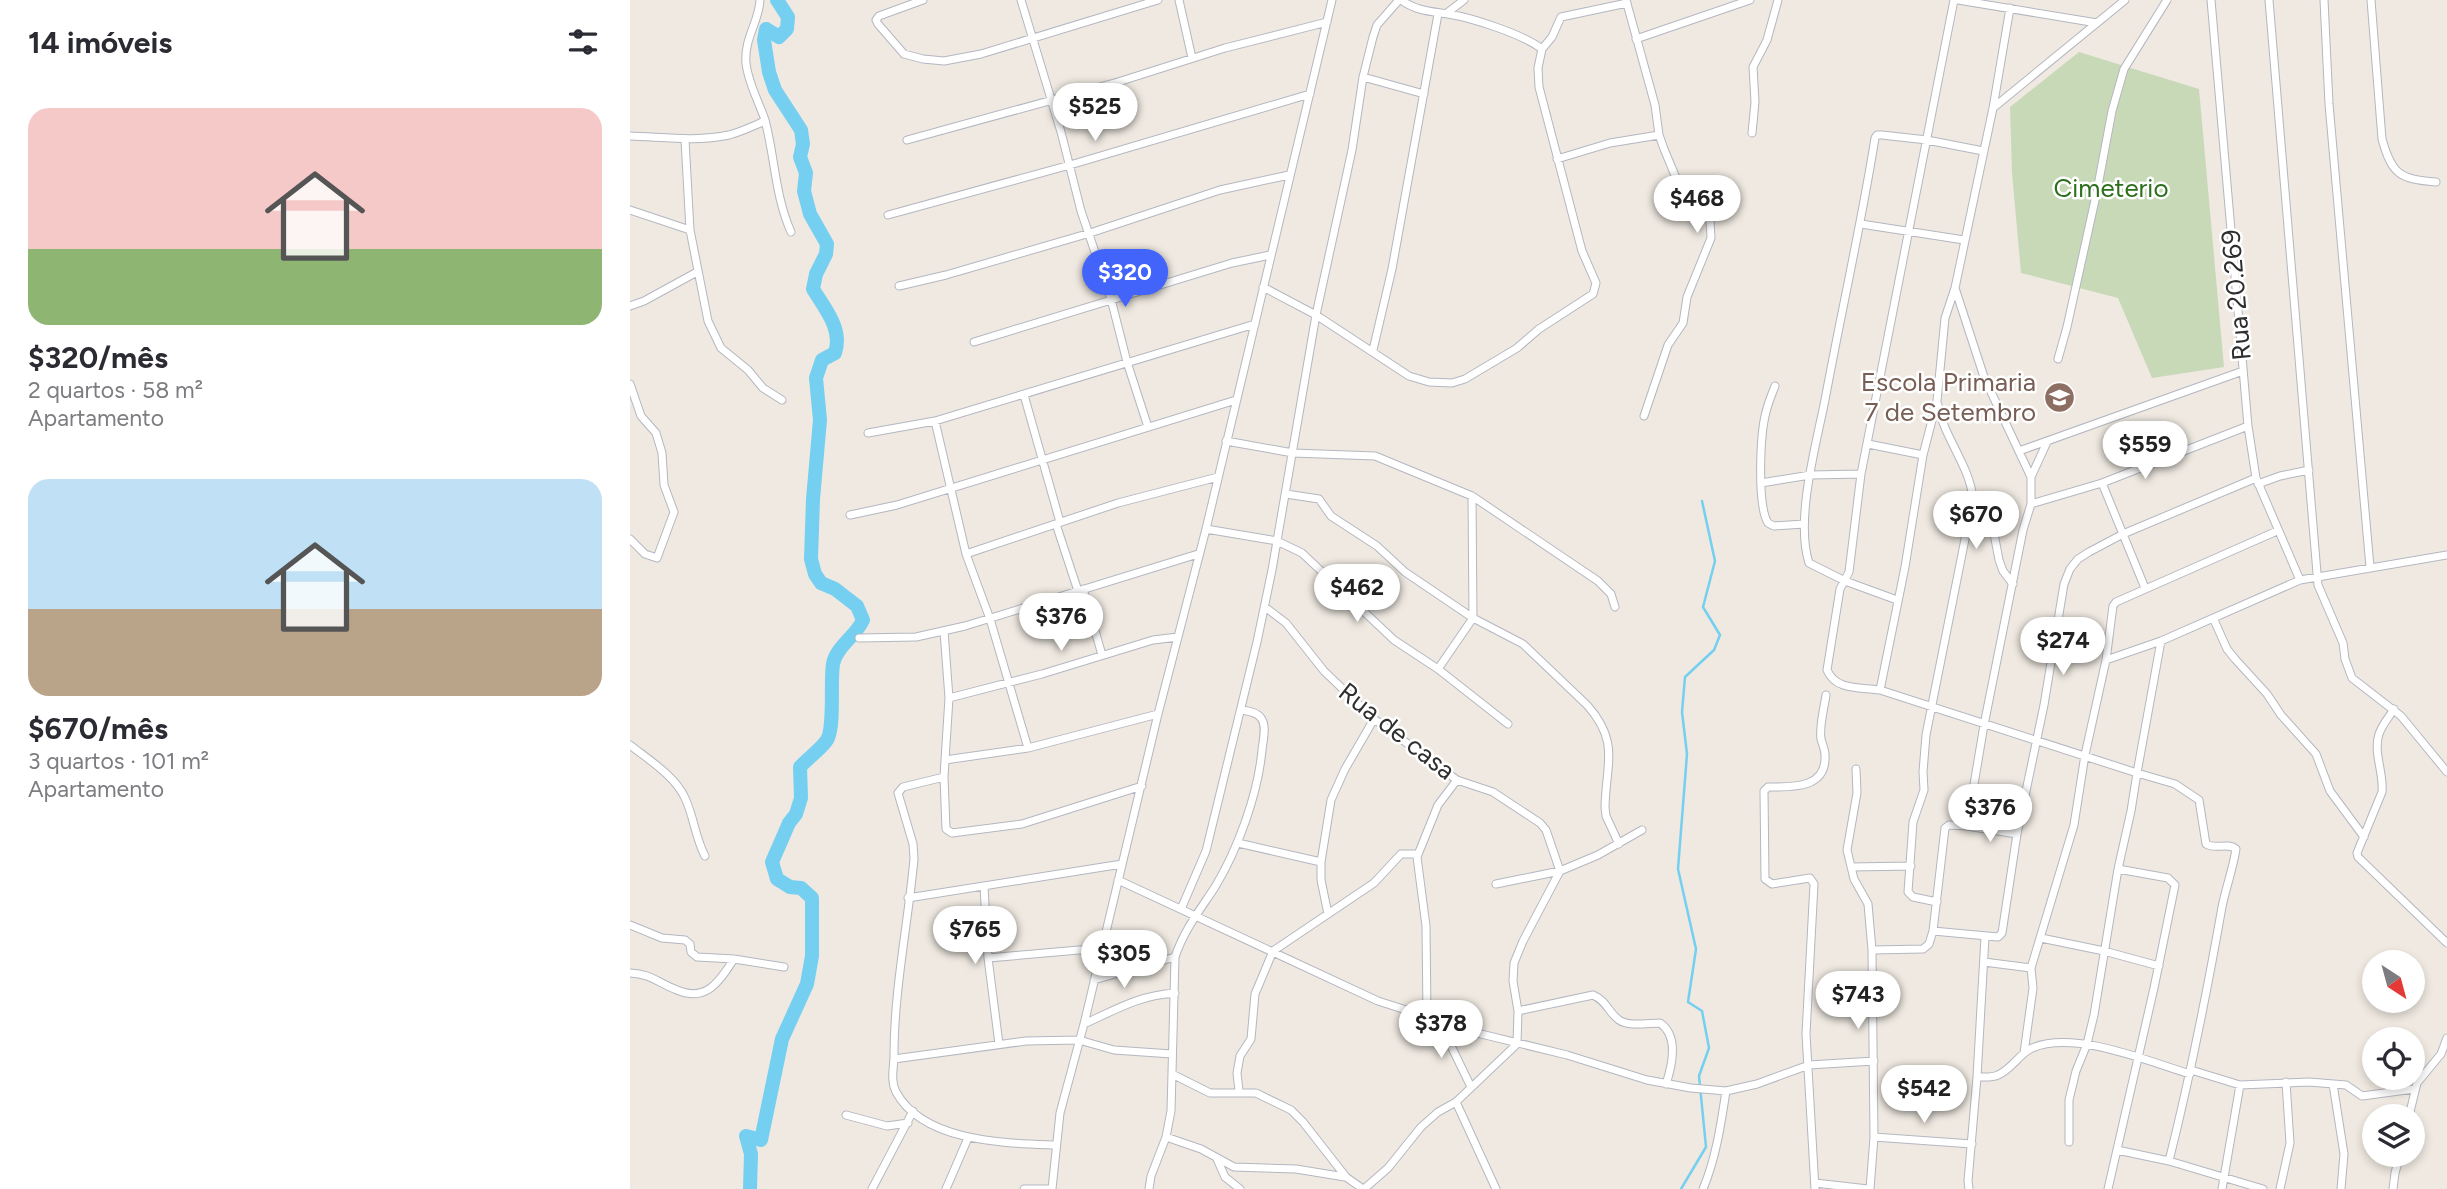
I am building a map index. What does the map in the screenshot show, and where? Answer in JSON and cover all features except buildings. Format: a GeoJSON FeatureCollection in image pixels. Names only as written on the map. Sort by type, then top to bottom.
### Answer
{"type":"FeatureCollection","features":[{"type":"Feature","properties":{"kind":"street"},"geometry":{"type":"LineString","coordinates":[[760,0],[748,38],[746,64],[765,121],[780,205],[791,232]]}},
{"type":"Feature","properties":{"kind":"street"},"geometry":{"type":"LineString","coordinates":[[923,0],[879,16],[876,20],[904,54],[923,60],[944,61],[981,54],[1157,0]]}},
{"type":"Feature","properties":{"kind":"street"},"geometry":{"type":"LineString","coordinates":[[1021,0],[1034,38],[1081,211],[1111,299],[1148,427]]}},
{"type":"Feature","properties":{"kind":"street"},"geometry":{"type":"LineString","coordinates":[[1179,0],[1192,58]]}},
{"type":"Feature","properties":{"kind":"street"},"geometry":{"type":"LineString","coordinates":[[1024,1189],[1051,1189],[1060,1113],[1206,529],[1332,0]]}},
{"type":"Feature","properties":{"kind":"street"},"geometry":{"type":"LineString","coordinates":[[1181,909],[1206,851],[1265,607],[1316,315],[1352,150],[1363,77],[1377,24],[1400,0],[1412,8],[1438,14],[1447,13],[1520,36],[1542,49]]}},
{"type":"Feature","properties":{"kind":"street"},"geometry":{"type":"LineString","coordinates":[[1447,13],[1464,0]]}},
{"type":"Feature","properties":{"kind":"street"},"geometry":{"type":"LineString","coordinates":[[1636,39],[1750,0]]}},
{"type":"Feature","properties":{"kind":"street"},"geometry":{"type":"LineString","coordinates":[[1752,133],[1755,102],[1753,67],[1767,40],[1777,0]]}},
{"type":"Feature","properties":{"kind":"street"},"geometry":{"type":"LineString","coordinates":[[2097,23],[1956,0],[1861,474],[1849,572],[1840,589],[1827,670],[1830,678],[1839,685],[1880,690],[2175,784],[2199,800],[2206,844],[2232,846],[2236,849],[2191,1072],[2169,1161]]}},
{"type":"Feature","properties":{"kind":"street"},"geometry":{"type":"LineString","coordinates":[[1993,108],[2125,0]]}},
{"type":"Feature","properties":{"kind":"street"},"geometry":{"type":"LineString","coordinates":[[2058,359],[2097,191],[2112,111],[2124,69],[2167,0]]}},
{"type":"Feature","properties":{"kind":"street","name":"Rua 20.269"},"geometry":{"type":"LineString","coordinates":[[2211,0],[2248,426],[2257,481],[2300,580]]}},
{"type":"Feature","properties":{"kind":"street"},"geometry":{"type":"LineString","coordinates":[[2269,0],[2316,576],[2321,597],[2343,643],[2352,678],[2394,709],[2447,772]]}},
{"type":"Feature","properties":{"kind":"street"},"geometry":{"type":"LineString","coordinates":[[2324,0],[2329,104],[2370,567]]}},
{"type":"Feature","properties":{"kind":"street"},"geometry":{"type":"LineString","coordinates":[[2371,0],[2382,139],[2388,161],[2396,172],[2410,179],[2437,182]]}},
{"type":"Feature","properties":{"kind":"street"},"geometry":{"type":"LineString","coordinates":[[1263,287],[1316,315],[1416,379],[1429,382],[1459,382],[1527,341],[1539,329],[1593,294],[1596,283],[1582,251],[1557,159],[1539,87],[1538,68],[1542,49],[1552,37],[1558,20],[1565,15],[1626,2],[1656,105],[1659,135],[1686,202],[1710,221],[1711,238],[1687,297],[1683,323],[1668,345],[1644,416]]}},
{"type":"Feature","properties":{"kind":"street"},"geometry":{"type":"LineString","coordinates":[[1880,690],[1923,455],[1937,401],[1945,318],[1955,288],[1993,108],[2010,8]]}},
{"type":"Feature","properties":{"kind":"street"},"geometry":{"type":"LineString","coordinates":[[1373,350],[1392,269],[1438,14]]}},
{"type":"Feature","properties":{"kind":"street"},"geometry":{"type":"LineString","coordinates":[[907,141],[1118,82],[1192,58],[1328,22]]}},
{"type":"Feature","properties":{"kind":"street"},"geometry":{"type":"LineString","coordinates":[[1363,77],[1424,94]]}},
{"type":"Feature","properties":{"kind":"street"},"geometry":{"type":"LineString","coordinates":[[888,215],[1070,165],[1310,94]]}},
{"type":"Feature","properties":{"kind":"street"},"geometry":{"type":"LineString","coordinates":[[630,136],[685,140],[731,134],[765,121]]}},
{"type":"Feature","properties":{"kind":"street"},"geometry":{"type":"LineString","coordinates":[[1557,159],[1610,143],[1659,135]]}},
{"type":"Feature","properties":{"kind":"street"},"geometry":{"type":"LineString","coordinates":[[1897,600],[1845,581],[1809,563],[1804,524],[1810,475],[1861,225],[1875,138],[1882,135],[1927,140],[1983,151]]}},
{"type":"Feature","properties":{"kind":"street"},"geometry":{"type":"LineString","coordinates":[[685,140],[690,230],[708,320],[717,343],[748,370],[763,388],[782,400]]}},
{"type":"Feature","properties":{"kind":"street"},"geometry":{"type":"LineString","coordinates":[[899,286],[1090,233],[1220,190],[1289,175]]}},
{"type":"Feature","properties":{"kind":"street"},"geometry":{"type":"LineString","coordinates":[[630,210],[690,230]]}},
{"type":"Feature","properties":{"kind":"street"},"geometry":{"type":"LineString","coordinates":[[1861,225],[1964,240]]}},
{"type":"Feature","properties":{"kind":"street"},"geometry":{"type":"LineString","coordinates":[[974,342],[1232,263],[1270,255]]}},
{"type":"Feature","properties":{"kind":"street"},"geometry":{"type":"LineString","coordinates":[[630,306],[697,272]]}},
{"type":"Feature","properties":{"kind":"street"},"geometry":{"type":"LineString","coordinates":[[1955,288],[1984,377],[2031,477]]}},
{"type":"Feature","properties":{"kind":"street"},"geometry":{"type":"LineString","coordinates":[[868,433],[935,421],[1255,324]]}},
{"type":"Feature","properties":{"kind":"street"},"geometry":{"type":"LineString","coordinates":[[2019,451],[2243,371]]}},
{"type":"Feature","properties":{"kind":"street"},"geometry":{"type":"LineString","coordinates":[[630,384],[640,416],[656,433],[662,453],[664,485],[674,512],[659,556],[654,558],[645,554],[630,539]]}},
{"type":"Feature","properties":{"kind":"street"},"geometry":{"type":"LineString","coordinates":[[1775,386],[1765,413],[1762,505],[1768,523],[1774,526],[1804,524]]}},
{"type":"Feature","properties":{"kind":"street"},"geometry":{"type":"LineString","coordinates":[[1024,395],[1058,523],[1102,655]]}},
{"type":"Feature","properties":{"kind":"street"},"geometry":{"type":"LineString","coordinates":[[850,515],[897,505],[1236,400]]}},
{"type":"Feature","properties":{"kind":"street"},"geometry":{"type":"LineString","coordinates":[[1937,401],[1943,428],[1967,476],[1973,499],[1926,735],[1924,796],[1913,822],[1910,895],[1937,902]]}},
{"type":"Feature","properties":{"kind":"street"},"geometry":{"type":"LineString","coordinates":[[935,421],[966,554],[990,619],[1028,748]]}},
{"type":"Feature","properties":{"kind":"street"},"geometry":{"type":"LineString","coordinates":[[2031,505],[2102,483],[2248,426]]}},
{"type":"Feature","properties":{"kind":"street"},"geometry":{"type":"LineString","coordinates":[[1226,441],[1293,453],[1375,456],[1472,496],[1598,581],[1611,594],[1615,607]]}},
{"type":"Feature","properties":{"kind":"street"},"geometry":{"type":"LineString","coordinates":[[1967,827],[1984,725],[2023,530],[2031,505],[2031,477],[2047,442]]}},
{"type":"Feature","properties":{"kind":"street"},"geometry":{"type":"LineString","coordinates":[[1868,444],[1923,455]]}},
{"type":"Feature","properties":{"kind":"street"},"geometry":{"type":"LineString","coordinates":[[1933,931],[1985,937],[1998,937],[2002,933],[2017,834],[2044,705],[2064,584],[2078,559],[2123,534],[2257,481],[2309,470]]}},
{"type":"Feature","properties":{"kind":"street"},"geometry":{"type":"LineString","coordinates":[[1761,483],[1810,475],[1861,474]]}},
{"type":"Feature","properties":{"kind":"street"},"geometry":{"type":"LineString","coordinates":[[966,554],[1166,489],[1218,477]]}},
{"type":"Feature","properties":{"kind":"street"},"geometry":{"type":"LineString","coordinates":[[2102,483],[2145,588]]}},
{"type":"Feature","properties":{"kind":"street"},"geometry":{"type":"LineString","coordinates":[[1286,494],[1319,499],[1331,516],[1377,546],[1405,572],[1473,618],[1523,644],[1596,715],[1608,736],[1605,807],[1606,816],[1619,844]]}},
{"type":"Feature","properties":{"kind":"street"},"geometry":{"type":"LineString","coordinates":[[1438,669],[1473,618],[1472,496]]}},
{"type":"Feature","properties":{"kind":"street"},"geometry":{"type":"LineString","coordinates":[[1973,499],[1987,512],[1992,523],[1999,560],[2013,584]]}},
{"type":"Feature","properties":{"kind":"street"},"geometry":{"type":"LineString","coordinates":[[1206,529],[1277,541],[1302,554],[1394,640],[1438,669],[1508,724]]}},
{"type":"Feature","properties":{"kind":"street"},"geometry":{"type":"LineString","coordinates":[[2024,1053],[2034,988],[2031,968],[2074,825],[2085,755],[2106,660],[2113,606],[2121,598],[2277,531]]}},
{"type":"Feature","properties":{"kind":"street"},"geometry":{"type":"LineString","coordinates":[[859,638],[916,637],[944,631],[1198,554]]}},
{"type":"Feature","properties":{"kind":"street"},"geometry":{"type":"LineString","coordinates":[[2106,660],[2214,620],[2300,580],[2447,555]]}},
{"type":"Feature","properties":{"kind":"street","name":"Rua de casa"},"geometry":{"type":"LineString","coordinates":[[1265,607],[1286,623],[1324,671],[1374,719],[1457,780],[1493,792],[1540,822],[1546,830],[1560,871]]}},
{"type":"Feature","properties":{"kind":"street"},"geometry":{"type":"LineString","coordinates":[[2214,620],[2227,649],[2316,754],[2330,791],[2364,837]]}},
{"type":"Feature","properties":{"kind":"street"},"geometry":{"type":"LineString","coordinates":[[944,631],[949,698],[944,777],[946,830],[953,833],[1022,824],[1142,786]]}},
{"type":"Feature","properties":{"kind":"street"},"geometry":{"type":"LineString","coordinates":[[949,698],[1153,639],[1178,637]]}},
{"type":"Feature","properties":{"kind":"street"},"geometry":{"type":"LineString","coordinates":[[2069,1142],[2069,1100],[2094,1015],[2118,869],[2161,641]]}},
{"type":"Feature","properties":{"kind":"street"},"geometry":{"type":"LineString","coordinates":[[1826,695],[1821,737],[1825,754],[1824,769],[1818,778],[1807,785],[1768,787],[1764,791],[1765,879],[1772,884],[1810,878],[1814,884],[1806,1034],[1815,1186],[1869,1189],[1874,1137],[1872,950],[1868,904],[1857,888],[1847,845],[1857,793],[1856,769]]}},
{"type":"Feature","properties":{"kind":"street"},"geometry":{"type":"LineString","coordinates":[[2394,709],[2377,742],[2382,792],[2358,849],[2358,857],[2447,943]]}},
{"type":"Feature","properties":{"kind":"street"},"geometry":{"type":"LineString","coordinates":[[1149,1189],[1156,1159],[1166,1137],[1171,1111],[1175,957],[1183,935],[1216,886],[1238,843],[1261,759],[1264,727],[1259,715],[1242,710]]}},
{"type":"Feature","properties":{"kind":"street"},"geometry":{"type":"LineString","coordinates":[[945,760],[1028,748],[1158,714]]}},
{"type":"Feature","properties":{"kind":"street"},"geometry":{"type":"LineString","coordinates":[[1328,914],[1321,880],[1321,862],[1331,800],[1374,719]]}},
{"type":"Feature","properties":{"kind":"street"},"geometry":{"type":"LineString","coordinates":[[630,745],[669,777],[685,797],[695,834],[705,856]]}},
{"type":"Feature","properties":{"kind":"street"},"geometry":{"type":"LineString","coordinates":[[944,777],[903,787],[898,793],[913,844],[914,867],[908,898],[894,1027],[892,1081],[897,1093],[913,1111],[941,1129],[968,1138],[1056,1145]]}},
{"type":"Feature","properties":{"kind":"street"},"geometry":{"type":"LineString","coordinates":[[1427,1016],[1426,926],[1418,853],[1428,835],[1438,805],[1457,780]]}},
{"type":"Feature","properties":{"kind":"street"},"geometry":{"type":"LineString","coordinates":[[1872,950],[1923,949],[1929,944],[1937,902],[1945,828],[1949,825],[2017,834]]}},
{"type":"Feature","properties":{"kind":"street"},"geometry":{"type":"LineString","coordinates":[[1496,884],[1560,871],[1619,844],[1642,830]]}},
{"type":"Feature","properties":{"kind":"street"},"geometry":{"type":"LineString","coordinates":[[1238,843],[1321,862]]}},
{"type":"Feature","properties":{"kind":"street"},"geometry":{"type":"LineString","coordinates":[[1239,1091],[1237,1073],[1240,1056],[1251,1039],[1255,994],[1273,951],[1374,883],[1401,854],[1418,853]]}},
{"type":"Feature","properties":{"kind":"street"},"geometry":{"type":"LineString","coordinates":[[908,898],[1122,864]]}},
{"type":"Feature","properties":{"kind":"street"},"geometry":{"type":"LineString","coordinates":[[1851,867],[1911,866]]}},
{"type":"Feature","properties":{"kind":"street"},"geometry":{"type":"LineString","coordinates":[[2108,1189],[2175,885],[2168,878],[2118,869]]}},
{"type":"Feature","properties":{"kind":"street"},"geometry":{"type":"LineString","coordinates":[[1172,1074],[1210,1093],[1256,1093],[1296,1114],[1346,1177],[1364,1189],[1388,1168],[1421,1128],[1438,1112],[1456,1101],[1517,1044],[1518,1011],[1513,981],[1514,962],[1522,941],[1560,871]]}},
{"type":"Feature","properties":{"kind":"street"},"geometry":{"type":"LineString","coordinates":[[1118,880],[1378,1002],[1517,1044],[1567,1055],[1666,1084],[1726,1091],[1757,1084],[1809,1065],[1874,1061]]}},
{"type":"Feature","properties":{"kind":"street"},"geometry":{"type":"LineString","coordinates":[[984,886],[988,958],[999,1044]]}},
{"type":"Feature","properties":{"kind":"street"},"geometry":{"type":"LineString","coordinates":[[630,925],[662,938],[685,940],[696,957],[734,959],[784,967]]}},
{"type":"Feature","properties":{"kind":"street"},"geometry":{"type":"LineString","coordinates":[[1967,1186],[1977,1077],[1985,937]]}},
{"type":"Feature","properties":{"kind":"street"},"geometry":{"type":"LineString","coordinates":[[2040,938],[2105,951],[2159,966]]}},
{"type":"Feature","properties":{"kind":"street"},"geometry":{"type":"LineString","coordinates":[[988,958],[1102,948]]}},
{"type":"Feature","properties":{"kind":"street"},"geometry":{"type":"LineString","coordinates":[[1094,980],[1175,957]]}},
{"type":"Feature","properties":{"kind":"street"},"geometry":{"type":"LineString","coordinates":[[630,973],[644,974],[677,991],[705,992],[720,981],[734,959]]}},
{"type":"Feature","properties":{"kind":"street"},"geometry":{"type":"LineString","coordinates":[[1984,962],[2031,968]]}},
{"type":"Feature","properties":{"kind":"street"},"geometry":{"type":"LineString","coordinates":[[1084,1024],[1134,1000],[1153,994],[1175,993]]}},
{"type":"Feature","properties":{"kind":"street"},"geometry":{"type":"LineString","coordinates":[[1518,1011],[1594,995],[1605,1001],[1617,1019],[1623,1022],[1660,1023],[1667,1031],[1672,1047],[1672,1064],[1666,1084]]}},
{"type":"Feature","properties":{"kind":"street"},"geometry":{"type":"LineString","coordinates":[[1438,1019],[1471,1087]]}},
{"type":"Feature","properties":{"kind":"street"},"geometry":{"type":"LineString","coordinates":[[2425,1072],[2441,1054],[2447,1038]]}},
{"type":"Feature","properties":{"kind":"street"},"geometry":{"type":"LineString","coordinates":[[894,1059],[1026,1041],[1079,1040],[1114,1050],[1172,1054]]}},
{"type":"Feature","properties":{"kind":"street"},"geometry":{"type":"LineString","coordinates":[[1977,1077],[2000,1074],[2024,1053],[2061,1041],[2087,1044],[2240,1085],[2286,1082],[2346,1085],[2362,1096],[2407,1090]]}},
{"type":"Feature","properties":{"kind":"street"},"geometry":{"type":"LineString","coordinates":[[2280,1189],[2290,1143],[2286,1082]]}},
{"type":"Feature","properties":{"kind":"street"},"geometry":{"type":"LineString","coordinates":[[2333,1084],[2344,1154],[2341,1189]]}},
{"type":"Feature","properties":{"kind":"street"},"geometry":{"type":"LineString","coordinates":[[2222,1189],[2240,1085]]}},
{"type":"Feature","properties":{"kind":"street"},"geometry":{"type":"LineString","coordinates":[[1703,1189],[1709,1176],[1721,1125],[1726,1091]]}},
{"type":"Feature","properties":{"kind":"street"},"geometry":{"type":"LineString","coordinates":[[1456,1101],[1496,1189]]}},
{"type":"Feature","properties":{"kind":"street"},"geometry":{"type":"LineString","coordinates":[[872,1189],[913,1111]]}},
{"type":"Feature","properties":{"kind":"street"},"geometry":{"type":"LineString","coordinates":[[846,1115],[887,1126],[908,1123]]}},
{"type":"Feature","properties":{"kind":"street"},"geometry":{"type":"LineString","coordinates":[[1166,1137],[1201,1149],[1234,1167],[1296,1169],[1346,1177]]}},
{"type":"Feature","properties":{"kind":"street"},"geometry":{"type":"LineString","coordinates":[[1874,1137],[1972,1144]]}},
{"type":"Feature","properties":{"kind":"street"},"geometry":{"type":"LineString","coordinates":[[946,1189],[968,1138]]}},
{"type":"Feature","properties":{"kind":"street"},"geometry":{"type":"LineString","coordinates":[[2117,1150],[2169,1161],[2263,1189]]}},
{"type":"Feature","properties":{"kind":"street"},"geometry":{"type":"LineString","coordinates":[[1217,1159],[1225,1177],[1240,1189]]}},
{"type":"Feature","properties":{"kind":"street"},"geometry":{"type":"LineString","coordinates":[[2393,1189],[2397,1167]]}},
{"type":"Feature","properties":{"kind":"green space","name":"Cimeterio"},"geometry":{"type":"Polygon","coordinates":[[[2079,52],[2199,89],[2224,367],[2152,378],[2118,298],[2021,273],[2012,173],[2010,107],[2079,52]]]}},
{"type":"Feature","properties":{"kind":"waterway"},"geometry":{"type":"LineString","coordinates":[[750,1189],[751,1154],[746,1136],[761,1140],[782,1039],[807,984],[812,956],[812,898],[801,888],[790,887],[777,879],[772,862],[801,798],[800,767],[824,744],[829,734],[835,658],[863,620],[857,606],[835,589],[821,583],[811,559],[820,420],[816,378],[822,360],[835,353],[837,336],[835,327],[813,289],[827,244],[810,214],[804,191],[806,173],[800,157],[803,144],[801,130],[775,90],[769,72],[764,40],[766,29],[779,37],[787,29],[788,17],[777,0]]}},
{"type":"Feature","properties":{"kind":"waterway"},"geometry":{"type":"LineString","coordinates":[[1681,1189],[1706,1147],[1699,1076],[1709,1048],[1702,1011],[1688,1002],[1696,949],[1678,869],[1687,754],[1682,712],[1685,677],[1714,650],[1720,635],[1703,607],[1715,561],[1702,501]]}},
{"type":"Feature","properties":{"kind":"place","name":"Escola Primaria 7 de Setembro"},"geometry":{"type":"Point","coordinates":[2059,397]}}]}
